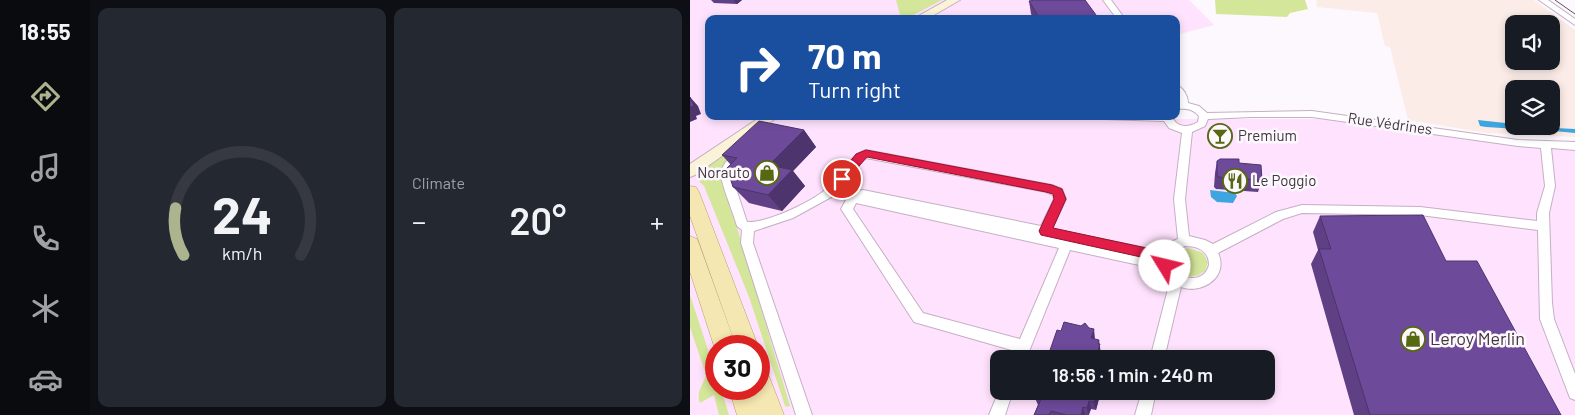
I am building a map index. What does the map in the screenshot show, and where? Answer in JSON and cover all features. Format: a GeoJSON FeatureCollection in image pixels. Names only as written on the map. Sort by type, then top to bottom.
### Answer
{"type":"FeatureCollection","features":[{"type":"Feature","properties":{"kind":"main road"},"geometry":{"type":"LineString","coordinates":[[690,192],[743,335]]}},
{"type":"Feature","properties":{"kind":"main road"},"geometry":{"type":"LineString","coordinates":[[690,244],[721,335]]}},
{"type":"Feature","properties":{"kind":"main road"},"geometry":{"type":"LineString","coordinates":[[744,400],[749,415]]}},
{"type":"Feature","properties":{"kind":"main road"},"geometry":{"type":"LineString","coordinates":[[767,400],[772,415]]}},
{"type":"Feature","properties":{"kind":"street"},"geometry":{"type":"LineString","coordinates":[[926,15],[955,0]]}},
{"type":"Feature","properties":{"kind":"street"},"geometry":{"type":"LineString","coordinates":[[1107,0],[1119,15]]}},
{"type":"Feature","properties":{"kind":"street"},"geometry":{"type":"LineString","coordinates":[[1542,0],[1575,23]]}},
{"type":"Feature","properties":{"kind":"street"},"geometry":{"type":"LineString","coordinates":[[1168,120],[1171,125],[1176,128],[1187,130],[1198,127],[1204,120],[1204,116],[1198,109],[1180,106],[1183,97],[1180,93]]}},
{"type":"Feature","properties":{"kind":"street","name":"Rue Védrines"},"geometry":{"type":"LineString","coordinates":[[1204,116],[1312,114],[1494,140],[1575,146]]}},
{"type":"Feature","properties":{"kind":"street"},"geometry":{"type":"LineString","coordinates":[[690,171],[766,120]]}},
{"type":"Feature","properties":{"kind":"street"},"geometry":{"type":"LineString","coordinates":[[1184,240],[1180,222],[1180,203],[1187,130]]}},
{"type":"Feature","properties":{"kind":"street"},"geometry":{"type":"LineString","coordinates":[[743,136],[752,139],[752,142],[728,166],[726,173],[743,226],[748,228],[761,226],[789,215],[832,191],[860,156],[866,154],[1048,188],[1058,192],[1060,199],[1045,231]]}},
{"type":"Feature","properties":{"kind":"street"},"geometry":{"type":"LineString","coordinates":[[1546,144],[1550,186],[1544,207],[1543,226],[1547,319],[1575,393]]}},
{"type":"Feature","properties":{"kind":"street"},"geometry":{"type":"LineString","coordinates":[[832,191],[1165,261],[1177,279],[1192,284],[1207,279],[1213,273],[1216,265],[1211,250],[1202,244],[1184,240],[1171,246],[1165,261]]}},
{"type":"Feature","properties":{"kind":"street"},"geometry":{"type":"LineString","coordinates":[[854,196],[1045,231],[1068,241]]}},
{"type":"Feature","properties":{"kind":"street"},"geometry":{"type":"LineString","coordinates":[[854,196],[846,209],[919,318],[1013,350]]}},
{"type":"Feature","properties":{"kind":"street"},"geometry":{"type":"LineString","coordinates":[[1211,250],[1280,215],[1302,209],[1420,211],[1543,226]]}},
{"type":"Feature","properties":{"kind":"street"},"geometry":{"type":"LineString","coordinates":[[748,228],[747,243],[804,415]]}},
{"type":"Feature","properties":{"kind":"street"},"geometry":{"type":"LineString","coordinates":[[1023,350],[1068,241]]}},
{"type":"Feature","properties":{"kind":"street"},"geometry":{"type":"LineString","coordinates":[[1159,350],[1177,279]]}},
{"type":"Feature","properties":{"kind":"street"},"geometry":{"type":"LineString","coordinates":[[997,415],[1003,400]]}},
{"type":"Feature","properties":{"kind":"street"},"geometry":{"type":"LineString","coordinates":[[1142,415],[1146,400]]}},
{"type":"Feature","properties":{"kind":"shaded area"},"geometry":{"type":"Polygon","coordinates":[[[690,0],[1189,0],[1214,25],[1180,34],[1180,15],[705,15],[705,120],[1320,119],[1473,140],[1575,151],[1575,415],[690,415],[690,0]]]}},
{"type":"Feature","properties":{"kind":"shaded area"},"geometry":{"type":"Polygon","coordinates":[[[1316,0],[1534,0],[1554,15],[1505,15],[1505,70],[1560,70],[1560,19],[1575,30],[1575,137],[1531,135],[1560,135],[1560,80],[1505,80],[1505,134],[1487,133],[1408,120],[1390,47],[1385,46],[1377,13],[1317,7],[1316,0]]]}},
{"type":"Feature","properties":{"kind":"green space"},"geometry":{"type":"Polygon","coordinates":[[[896,0],[942,0],[914,15],[900,15],[896,0]]]}},
{"type":"Feature","properties":{"kind":"green space"},"geometry":{"type":"Polygon","coordinates":[[[1215,0],[1305,0],[1308,9],[1290,13],[1287,17],[1216,14],[1215,0]]]}},
{"type":"Feature","properties":{"kind":"green space"},"geometry":{"type":"Polygon","coordinates":[[[740,144],[744,146],[721,171],[700,177],[706,168],[740,144]]]}},
{"type":"Feature","properties":{"kind":"green space"},"geometry":{"type":"Polygon","coordinates":[[[721,173],[769,335],[762,335],[749,297],[704,186],[699,181],[721,173]]]}},
{"type":"Feature","properties":{"kind":"green space"},"geometry":{"type":"Polygon","coordinates":[[[1189,248],[1203,253],[1208,262],[1205,271],[1197,276],[1185,275],[1175,266],[1177,254],[1189,248]]]}},
{"type":"Feature","properties":{"kind":"green space"},"geometry":{"type":"Polygon","coordinates":[[[690,295],[705,341],[705,372],[690,327],[690,295]]]}},
{"type":"Feature","properties":{"kind":"green space"},"geometry":{"type":"Polygon","coordinates":[[[770,338],[790,406],[785,406],[770,361],[770,338]]]}},
{"type":"Feature","properties":{"kind":"green space"},"geometry":{"type":"Polygon","coordinates":[[[705,377],[705,400],[700,403],[699,391],[705,377]]]}},
{"type":"Feature","properties":{"kind":"green space"},"geometry":{"type":"Polygon","coordinates":[[[715,400],[724,400],[729,415],[719,415],[715,400]]]}},
{"type":"Feature","properties":{"kind":"water"},"geometry":{"type":"Polygon","coordinates":[[[1478,120],[1505,123],[1505,128],[1480,126],[1478,120]]]}},
{"type":"Feature","properties":{"kind":"water"},"geometry":{"type":"Polygon","coordinates":[[[1560,128],[1575,129],[1575,133],[1560,132],[1560,128]]]}},
{"type":"Feature","properties":{"kind":"water"},"geometry":{"type":"Polygon","coordinates":[[[1210,190],[1235,193],[1237,196],[1233,203],[1217,202],[1211,197],[1210,190]]]}},
{"type":"Feature","properties":{"kind":"building"},"geometry":{"type":"Polygon","coordinates":[[[1085,0],[1096,15],[1038,15],[1029,1],[1085,0]]]}},
{"type":"Feature","properties":{"kind":"building"},"geometry":{"type":"Polygon","coordinates":[[[690,97],[694,106],[690,107],[690,97]]]}},
{"type":"Feature","properties":{"kind":"building"},"geometry":{"type":"Polygon","coordinates":[[[759,121],[804,130],[769,165],[792,170],[768,195],[733,187],[727,168],[737,158],[722,155],[759,121]]]}},
{"type":"Feature","properties":{"kind":"building"},"geometry":{"type":"Polygon","coordinates":[[[1220,159],[1239,159],[1239,163],[1261,165],[1262,180],[1218,177],[1217,161],[1220,159]]]}},
{"type":"Feature","properties":{"kind":"building","name":"Leroy Merlin"},"geometry":{"type":"Polygon","coordinates":[[[1423,215],[1446,261],[1477,261],[1561,415],[1370,415],[1319,249],[1331,249],[1320,216],[1423,215]]]}},
{"type":"Feature","properties":{"kind":"building"},"geometry":{"type":"Polygon","coordinates":[[[1064,322],[1081,326],[1085,323],[1089,328],[1094,329],[1091,338],[1099,340],[1098,350],[1050,350],[1057,330],[1061,331],[1064,322]]]}},
{"type":"Feature","properties":{"kind":"building"},"geometry":{"type":"Polygon","coordinates":[[[1041,400],[1095,400],[1094,402],[1089,401],[1087,408],[1083,407],[1081,415],[1066,415],[1051,411],[1049,415],[1034,415],[1041,400]]]}},
{"type":"Feature","properties":{"kind":"tram line"},"geometry":{"type":"LineString","coordinates":[[1555,0],[1575,14]]}},
{"type":"Feature","properties":{"kind":"place","name":"Premium"},"geometry":{"type":"Point","coordinates":[1220,136]}},
{"type":"Feature","properties":{"kind":"place","name":"Norauto"},"geometry":{"type":"Point","coordinates":[767,173]}},
{"type":"Feature","properties":{"kind":"place","name":"Le Poggio"},"geometry":{"type":"Point","coordinates":[1235,181]}},
{"type":"Feature","properties":{"kind":"place","name":"Leroy Merlin"},"geometry":{"type":"Point","coordinates":[1413,339]}},
{"type":"Feature","properties":{"kind":"route"},"geometry":{"type":"LineString","coordinates":[[842,179],[860,156],[866,154],[1048,188],[1058,192],[1060,199],[1045,231],[1165,257],[1165,266]]}}]}
